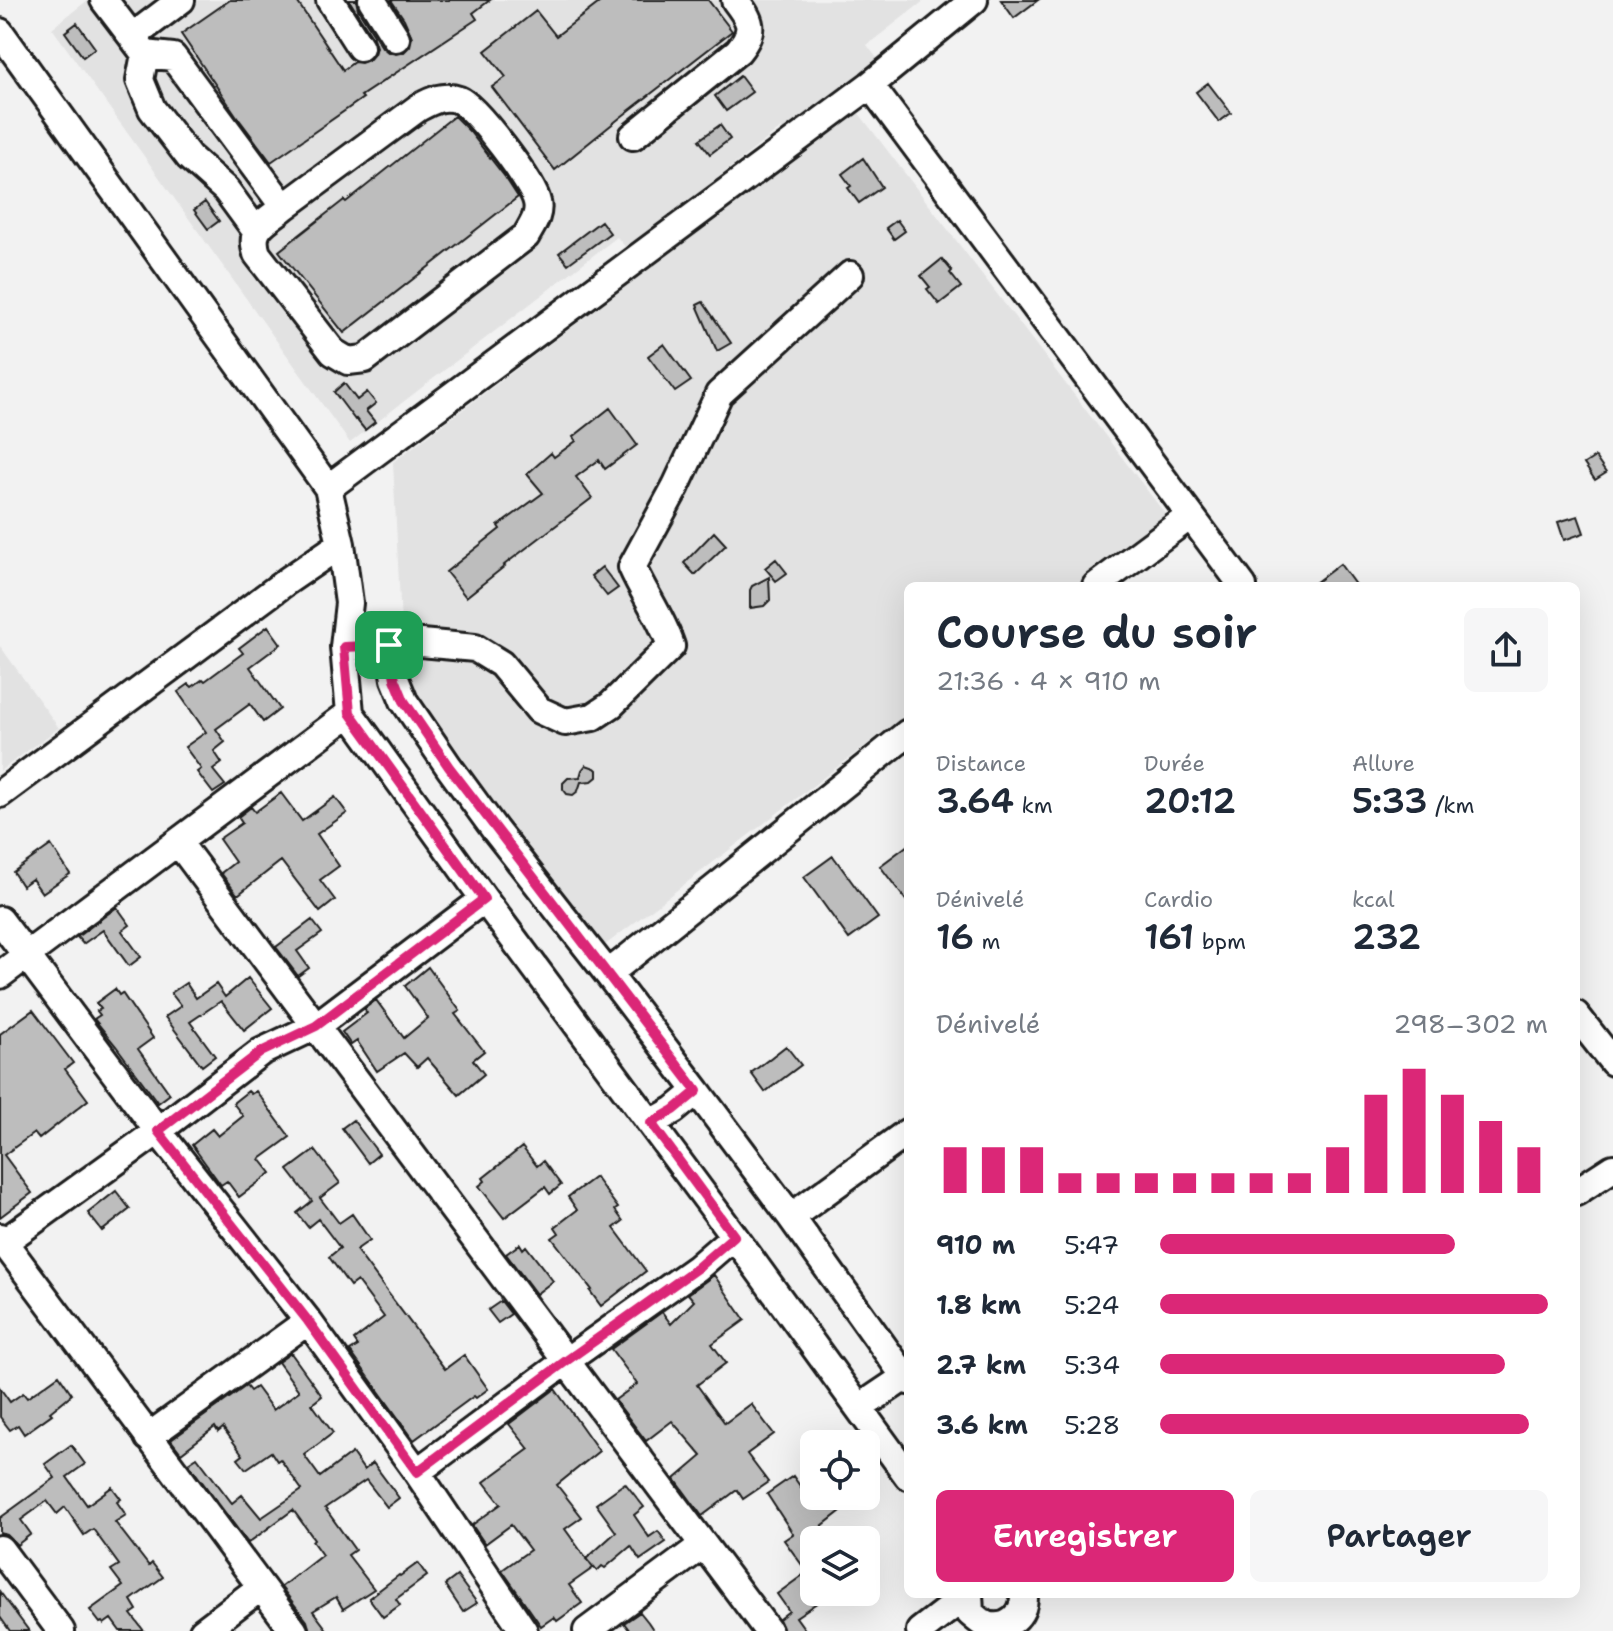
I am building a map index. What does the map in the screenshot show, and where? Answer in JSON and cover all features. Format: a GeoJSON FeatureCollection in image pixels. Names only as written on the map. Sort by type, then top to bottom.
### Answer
{"type":"FeatureCollection","features":[{"type":"Feature","properties":{"kind":"street"},"geometry":{"type":"LineString","coordinates":[[104,0],[138,45],[140,80],[152,109],[189,157],[226,190],[256,231]]}},
{"type":"Feature","properties":{"kind":"street"},"geometry":{"type":"LineString","coordinates":[[138,45],[181,0]]}},
{"type":"Feature","properties":{"kind":"street"},"geometry":{"type":"LineString","coordinates":[[330,0],[360,47]]}},
{"type":"Feature","properties":{"kind":"street"},"geometry":{"type":"LineString","coordinates":[[372,0],[396,38]]}},
{"type":"Feature","properties":{"kind":"street"},"geometry":{"type":"LineString","coordinates":[[633,136],[738,51],[749,38],[749,23],[735,0]]}},
{"type":"Feature","properties":{"kind":"street"},"geometry":{"type":"LineString","coordinates":[[328,488],[870,85],[974,0]]}},
{"type":"Feature","properties":{"kind":"street"},"geometry":{"type":"LineString","coordinates":[[0,32],[328,488],[341,544],[349,603],[368,646],[395,679],[404,701],[495,830],[608,974],[687,1099],[791,1217],[889,1389],[904,1458]]}},
{"type":"Feature","properties":{"kind":"street"},"geometry":{"type":"LineString","coordinates":[[138,45],[173,57],[284,207]]}},
{"type":"Feature","properties":{"kind":"street"},"geometry":{"type":"LineString","coordinates":[[870,85],[1240,582]]}},
{"type":"Feature","properties":{"kind":"street"},"geometry":{"type":"LineString","coordinates":[[437,98],[459,100],[473,109],[528,182],[537,202],[537,218],[526,236],[365,359],[348,361],[333,352],[257,254],[253,242],[256,231],[284,207],[418,108],[437,98]]}},
{"type":"Feature","properties":{"kind":"street"},"geometry":{"type":"LineString","coordinates":[[368,646],[421,643],[475,648],[501,664],[539,710],[565,722],[593,717],[611,705],[671,646],[664,626],[632,567],[676,486],[719,394],[850,275]]}},
{"type":"Feature","properties":{"kind":"street"},"geometry":{"type":"LineString","coordinates":[[1101,582],[1190,516]]}},
{"type":"Feature","properties":{"kind":"street"},"geometry":{"type":"LineString","coordinates":[[0,794],[341,544]]}},
{"type":"Feature","properties":{"kind":"street"},"geometry":{"type":"LineString","coordinates":[[0,975],[350,713],[368,646]]}},
{"type":"Feature","properties":{"kind":"street"},"geometry":{"type":"LineString","coordinates":[[350,713],[734,1236],[889,1389]]}},
{"type":"Feature","properties":{"kind":"street"},"geometry":{"type":"LineString","coordinates":[[608,974],[904,736]]}},
{"type":"Feature","properties":{"kind":"street"},"geometry":{"type":"LineString","coordinates":[[178,842],[768,1631]]}},
{"type":"Feature","properties":{"kind":"street"},"geometry":{"type":"LineString","coordinates":[[294,1631],[1,1241],[158,1131],[261,1052],[316,1026],[484,899]]}},
{"type":"Feature","properties":{"kind":"street"},"geometry":{"type":"LineString","coordinates":[[0,920],[158,1131],[308,1321],[417,1472],[524,1631]]}},
{"type":"Feature","properties":{"kind":"street"},"geometry":{"type":"LineString","coordinates":[[1580,1020],[1613,1062]]}},
{"type":"Feature","properties":{"kind":"street"},"geometry":{"type":"LineString","coordinates":[[651,1123],[687,1099]]}},
{"type":"Feature","properties":{"kind":"street"},"geometry":{"type":"LineString","coordinates":[[791,1217],[904,1135]]}},
{"type":"Feature","properties":{"kind":"street"},"geometry":{"type":"LineString","coordinates":[[1580,1189],[1613,1168]]}},
{"type":"Feature","properties":{"kind":"street"},"geometry":{"type":"LineString","coordinates":[[417,1472],[697,1268],[734,1236]]}},
{"type":"Feature","properties":{"kind":"street"},"geometry":{"type":"LineString","coordinates":[[148,1437],[308,1321]]}},
{"type":"Feature","properties":{"kind":"street"},"geometry":{"type":"LineString","coordinates":[[587,1631],[703,1545]]}},
{"type":"Feature","properties":{"kind":"street"},"geometry":{"type":"LineString","coordinates":[[0,1549],[61,1631]]}},
{"type":"Feature","properties":{"kind":"street"},"geometry":{"type":"LineString","coordinates":[[203,1631],[261,1587]]}},
{"type":"Feature","properties":{"kind":"street"},"geometry":{"type":"LineString","coordinates":[[920,1631],[963,1598]]}},
{"type":"Feature","properties":{"kind":"street"},"geometry":{"type":"LineString","coordinates":[[968,1598],[970,1613],[986,1627],[1006,1626],[1014,1622],[1024,1608],[1024,1598]]}},
{"type":"Feature","properties":{"kind":"street"},"geometry":{"type":"LineString","coordinates":[[1025,1598],[1034,1631]]}},
{"type":"Feature","properties":{"kind":"shaded area"},"geometry":{"type":"Polygon","coordinates":[[[88,0],[925,0],[867,45],[882,65],[790,138],[781,128],[627,249],[617,237],[350,443],[52,28],[88,0]]]}},
{"type":"Feature","properties":{"kind":"shaded area"},"geometry":{"type":"Polygon","coordinates":[[[858,112],[1166,515],[1079,582],[904,582],[904,716],[600,949],[404,684],[393,462],[858,112]]]}},
{"type":"Feature","properties":{"kind":"shaded area"},"geometry":{"type":"Polygon","coordinates":[[[0,646],[59,728],[0,771],[0,646]]]}},
{"type":"Feature","properties":{"kind":"building"},"geometry":{"type":"Polygon","coordinates":[[[230,0],[296,0],[343,70],[354,62],[369,60],[376,47],[349,0],[356,0],[358,9],[382,47],[396,54],[410,46],[412,37],[391,0],[490,0],[473,13],[477,19],[361,96],[363,98],[271,162],[181,34],[230,0]]]}},
{"type":"Feature","properties":{"kind":"building"},"geometry":{"type":"Polygon","coordinates":[[[603,0],[708,0],[732,31],[555,170],[492,87],[506,77],[485,51],[536,11],[556,36],[603,0]]]}},
{"type":"Feature","properties":{"kind":"building"},"geometry":{"type":"Polygon","coordinates":[[[1001,0],[1038,0],[1014,18],[1001,0]]]}},
{"type":"Feature","properties":{"kind":"building"},"geometry":{"type":"Polygon","coordinates":[[[77,23],[95,48],[83,57],[65,32],[77,23]]]}},
{"type":"Feature","properties":{"kind":"building"},"geometry":{"type":"Polygon","coordinates":[[[740,76],[752,92],[726,111],[715,96],[740,76]]]}},
{"type":"Feature","properties":{"kind":"building"},"geometry":{"type":"Polygon","coordinates":[[[1208,83],[1231,113],[1219,122],[1196,92],[1208,83]]]}},
{"type":"Feature","properties":{"kind":"building"},"geometry":{"type":"Polygon","coordinates":[[[454,116],[470,132],[518,197],[344,333],[279,251],[454,116]]]}},
{"type":"Feature","properties":{"kind":"building"},"geometry":{"type":"Polygon","coordinates":[[[720,125],[730,139],[710,154],[699,140],[720,125]]]}},
{"type":"Feature","properties":{"kind":"building"},"geometry":{"type":"Polygon","coordinates":[[[863,158],[882,187],[859,203],[842,174],[863,158]]]}},
{"type":"Feature","properties":{"kind":"building"},"geometry":{"type":"Polygon","coordinates":[[[205,202],[219,221],[208,229],[194,210],[205,202]]]}},
{"type":"Feature","properties":{"kind":"building"},"geometry":{"type":"Polygon","coordinates":[[[897,220],[905,231],[894,239],[886,228],[897,220]]]}},
{"type":"Feature","properties":{"kind":"building"},"geometry":{"type":"Polygon","coordinates":[[[601,221],[610,233],[568,264],[559,253],[601,221]]]}},
{"type":"Feature","properties":{"kind":"building"},"geometry":{"type":"Polygon","coordinates":[[[942,259],[961,287],[939,304],[921,276],[942,259]]]}},
{"type":"Feature","properties":{"kind":"building"},"geometry":{"type":"Polygon","coordinates":[[[703,302],[731,343],[717,351],[697,305],[703,302]]]}},
{"type":"Feature","properties":{"kind":"building"},"geometry":{"type":"Polygon","coordinates":[[[664,344],[691,381],[675,392],[648,356],[664,344]]]}},
{"type":"Feature","properties":{"kind":"building"},"geometry":{"type":"Polygon","coordinates":[[[344,383],[357,400],[367,392],[376,403],[366,411],[375,422],[365,430],[334,392],[344,383]]]}},
{"type":"Feature","properties":{"kind":"building"},"geometry":{"type":"Polygon","coordinates":[[[610,408],[637,445],[605,469],[599,460],[576,477],[592,498],[466,597],[446,572],[500,529],[498,526],[543,493],[527,474],[551,453],[554,457],[576,441],[573,437],[610,408]]]}},
{"type":"Feature","properties":{"kind":"building"},"geometry":{"type":"Polygon","coordinates":[[[1595,457],[1606,473],[1595,480],[1584,464],[1595,457]]]}},
{"type":"Feature","properties":{"kind":"building"},"geometry":{"type":"Polygon","coordinates":[[[1578,516],[1584,533],[1564,540],[1558,522],[1578,516]]]}},
{"type":"Feature","properties":{"kind":"building"},"geometry":{"type":"Polygon","coordinates":[[[714,532],[726,545],[695,575],[684,563],[714,532]]]}},
{"type":"Feature","properties":{"kind":"building"},"geometry":{"type":"Polygon","coordinates":[[[776,559],[787,573],[776,581],[765,568],[776,559]]]}},
{"type":"Feature","properties":{"kind":"building"},"geometry":{"type":"Polygon","coordinates":[[[1340,564],[1353,582],[1316,582],[1340,564]]]}},
{"type":"Feature","properties":{"kind":"building"},"geometry":{"type":"Polygon","coordinates":[[[602,567],[618,588],[607,596],[591,576],[602,567]]]}},
{"type":"Feature","properties":{"kind":"building"},"geometry":{"type":"Polygon","coordinates":[[[769,577],[770,600],[764,606],[750,608],[752,586],[769,577]]]}},
{"type":"Feature","properties":{"kind":"building"},"geometry":{"type":"Polygon","coordinates":[[[268,626],[281,644],[250,667],[280,709],[263,722],[250,704],[216,729],[225,742],[214,751],[222,763],[213,770],[225,785],[213,793],[197,772],[201,769],[185,747],[206,732],[178,692],[189,684],[192,687],[203,679],[205,681],[243,653],[239,648],[268,626]]]}},
{"type":"Feature","properties":{"kind":"building"},"geometry":{"type":"Polygon","coordinates":[[[586,765],[597,770],[597,777],[581,782],[573,795],[567,794],[563,783],[568,778],[580,777],[586,765]]]}},
{"type":"Feature","properties":{"kind":"building"},"geometry":{"type":"Polygon","coordinates":[[[281,793],[302,821],[335,797],[347,813],[317,834],[339,866],[320,880],[335,900],[320,912],[281,861],[239,894],[221,873],[235,862],[219,839],[242,823],[238,817],[251,807],[255,812],[281,793]]]}},
{"type":"Feature","properties":{"kind":"building"},"geometry":{"type":"Polygon","coordinates":[[[51,845],[70,874],[42,893],[32,879],[22,886],[13,872],[51,845]]]}},
{"type":"Feature","properties":{"kind":"building"},"geometry":{"type":"Polygon","coordinates":[[[904,848],[904,898],[880,866],[904,848]]]}},
{"type":"Feature","properties":{"kind":"building"},"geometry":{"type":"Polygon","coordinates":[[[833,856],[878,918],[849,939],[804,877],[833,856]]]}},
{"type":"Feature","properties":{"kind":"building"},"geometry":{"type":"Polygon","coordinates":[[[117,907],[130,925],[122,931],[141,957],[129,966],[103,930],[83,944],[77,937],[117,907]]]}},
{"type":"Feature","properties":{"kind":"building"},"geometry":{"type":"Polygon","coordinates":[[[312,920],[322,933],[297,951],[309,968],[298,976],[276,947],[312,920]]]}},
{"type":"Feature","properties":{"kind":"building"},"geometry":{"type":"Polygon","coordinates":[[[428,967],[460,1011],[455,1014],[484,1051],[473,1060],[484,1074],[459,1095],[427,1058],[417,1067],[404,1053],[377,1071],[357,1041],[351,1045],[342,1032],[367,1013],[364,1009],[376,1000],[404,1038],[428,1018],[405,986],[428,967]]]}},
{"type":"Feature","properties":{"kind":"building"},"geometry":{"type":"Polygon","coordinates":[[[248,978],[272,1008],[244,1030],[221,1001],[190,1022],[215,1056],[202,1066],[165,1017],[181,1006],[171,993],[186,983],[196,998],[216,984],[225,997],[248,978]]]}},
{"type":"Feature","properties":{"kind":"building"},"geometry":{"type":"Polygon","coordinates":[[[115,989],[119,995],[122,993],[153,1038],[138,1049],[170,1094],[158,1103],[94,1019],[100,1015],[97,1011],[101,1009],[96,1003],[115,989]]]}},
{"type":"Feature","properties":{"kind":"building"},"geometry":{"type":"Polygon","coordinates":[[[33,1010],[73,1063],[65,1069],[88,1100],[39,1139],[34,1133],[4,1155],[32,1193],[0,1217],[0,1034],[33,1010]]]}},
{"type":"Feature","properties":{"kind":"building"},"geometry":{"type":"Polygon","coordinates":[[[786,1046],[801,1065],[765,1092],[751,1073],[786,1046]]]}},
{"type":"Feature","properties":{"kind":"building"},"geometry":{"type":"Polygon","coordinates":[[[248,1091],[251,1094],[256,1091],[290,1137],[260,1159],[271,1173],[239,1197],[227,1181],[221,1185],[192,1145],[212,1129],[218,1136],[243,1116],[233,1103],[248,1091]]]}},
{"type":"Feature","properties":{"kind":"building"},"geometry":{"type":"Polygon","coordinates":[[[353,1120],[379,1154],[368,1163],[342,1128],[353,1120]]]}},
{"type":"Feature","properties":{"kind":"building"},"geometry":{"type":"Polygon","coordinates":[[[522,1147],[537,1166],[543,1161],[561,1185],[550,1194],[545,1187],[504,1218],[479,1186],[485,1181],[483,1178],[522,1147]]]}},
{"type":"Feature","properties":{"kind":"building"},"geometry":{"type":"Polygon","coordinates":[[[315,1150],[340,1183],[320,1198],[339,1223],[352,1214],[370,1240],[356,1250],[445,1369],[464,1355],[488,1389],[414,1440],[350,1351],[358,1346],[354,1340],[384,1317],[357,1281],[350,1286],[329,1257],[340,1248],[318,1219],[308,1227],[297,1213],[312,1201],[288,1170],[315,1150]]]}},
{"type":"Feature","properties":{"kind":"building"},"geometry":{"type":"Polygon","coordinates":[[[595,1177],[618,1208],[615,1210],[623,1221],[614,1228],[646,1271],[601,1306],[552,1238],[559,1233],[555,1227],[577,1210],[568,1197],[595,1177]]]}},
{"type":"Feature","properties":{"kind":"building"},"geometry":{"type":"Polygon","coordinates":[[[116,1191],[130,1209],[102,1231],[88,1213],[116,1191]]]}},
{"type":"Feature","properties":{"kind":"building"},"geometry":{"type":"Polygon","coordinates":[[[520,1244],[523,1249],[526,1246],[553,1281],[536,1294],[506,1254],[520,1244]]]}},
{"type":"Feature","properties":{"kind":"building"},"geometry":{"type":"Polygon","coordinates":[[[714,1275],[745,1320],[712,1344],[726,1363],[697,1385],[725,1423],[751,1404],[774,1434],[747,1454],[768,1482],[743,1499],[737,1490],[702,1516],[675,1479],[702,1456],[672,1421],[646,1441],[615,1400],[637,1384],[611,1349],[662,1312],[671,1324],[694,1301],[688,1294],[714,1275]]]}},
{"type":"Feature","properties":{"kind":"building"},"geometry":{"type":"Polygon","coordinates":[[[501,1301],[511,1314],[498,1323],[488,1310],[501,1301]]]}},
{"type":"Feature","properties":{"kind":"building"},"geometry":{"type":"Polygon","coordinates":[[[291,1353],[322,1396],[312,1404],[333,1433],[304,1455],[320,1477],[352,1453],[364,1470],[373,1463],[399,1498],[387,1507],[366,1480],[325,1508],[355,1550],[348,1555],[374,1589],[343,1609],[336,1597],[313,1611],[328,1631],[310,1631],[307,1621],[281,1587],[322,1555],[293,1510],[248,1543],[188,1463],[197,1457],[232,1503],[242,1495],[261,1518],[302,1490],[280,1459],[277,1461],[271,1452],[246,1469],[238,1459],[243,1455],[223,1428],[218,1432],[215,1427],[181,1453],[171,1440],[246,1386],[250,1391],[256,1387],[273,1410],[299,1391],[278,1362],[291,1353]]]}},
{"type":"Feature","properties":{"kind":"building"},"geometry":{"type":"Polygon","coordinates":[[[59,1375],[72,1394],[50,1412],[52,1414],[24,1434],[18,1425],[10,1430],[0,1417],[0,1388],[10,1402],[23,1393],[27,1398],[59,1375]]]}},
{"type":"Feature","properties":{"kind":"building"},"geometry":{"type":"Polygon","coordinates":[[[555,1389],[599,1451],[557,1485],[582,1517],[565,1529],[593,1568],[569,1585],[582,1603],[557,1621],[554,1617],[541,1626],[502,1570],[530,1550],[511,1525],[485,1544],[472,1525],[501,1504],[484,1482],[529,1449],[509,1424],[555,1389]]]}},
{"type":"Feature","properties":{"kind":"building"},"geometry":{"type":"Polygon","coordinates":[[[71,1445],[85,1464],[67,1477],[87,1505],[112,1487],[121,1499],[117,1502],[126,1515],[115,1522],[149,1566],[152,1563],[163,1577],[131,1600],[137,1610],[131,1614],[144,1631],[120,1631],[111,1619],[100,1623],[90,1610],[123,1586],[111,1570],[119,1565],[93,1529],[84,1535],[65,1507],[57,1514],[47,1501],[21,1520],[31,1534],[17,1545],[7,1535],[0,1533],[0,1518],[55,1478],[45,1464],[71,1445]]]}},
{"type":"Feature","properties":{"kind":"building"},"geometry":{"type":"Polygon","coordinates":[[[793,1476],[800,1486],[800,1510],[842,1510],[822,1526],[800,1526],[800,1562],[784,1540],[793,1534],[767,1494],[793,1476]]]}},
{"type":"Feature","properties":{"kind":"building"},"geometry":{"type":"Polygon","coordinates":[[[625,1483],[644,1507],[634,1515],[649,1537],[658,1531],[666,1542],[640,1560],[631,1546],[597,1571],[586,1559],[616,1532],[596,1504],[625,1483]]]}},
{"type":"Feature","properties":{"kind":"building"},"geometry":{"type":"Polygon","coordinates":[[[418,1563],[427,1576],[396,1599],[400,1605],[383,1617],[369,1598],[418,1563]]]}},
{"type":"Feature","properties":{"kind":"building"},"geometry":{"type":"Polygon","coordinates":[[[457,1576],[477,1603],[463,1612],[445,1585],[457,1576]]]}},
{"type":"Feature","properties":{"kind":"building"},"geometry":{"type":"Polygon","coordinates":[[[800,1577],[800,1606],[812,1606],[796,1617],[806,1631],[784,1631],[779,1619],[789,1611],[777,1594],[800,1577]]]}},
{"type":"Feature","properties":{"kind":"building"},"geometry":{"type":"Polygon","coordinates":[[[0,1592],[29,1631],[10,1631],[0,1617],[0,1592]]]}},
{"type":"Feature","properties":{"kind":"building"},"geometry":{"type":"Polygon","coordinates":[[[640,1612],[654,1631],[630,1631],[624,1623],[640,1612]]]}},
{"type":"Feature","properties":{"kind":"route"},"geometry":{"type":"LineString","coordinates":[[389,645],[395,679],[404,701],[449,767],[697,1091],[674,1110],[651,1123],[734,1236],[697,1268],[417,1472],[308,1321],[158,1131],[261,1052],[316,1026],[484,899],[350,713],[344,647],[389,645]]}}]}
